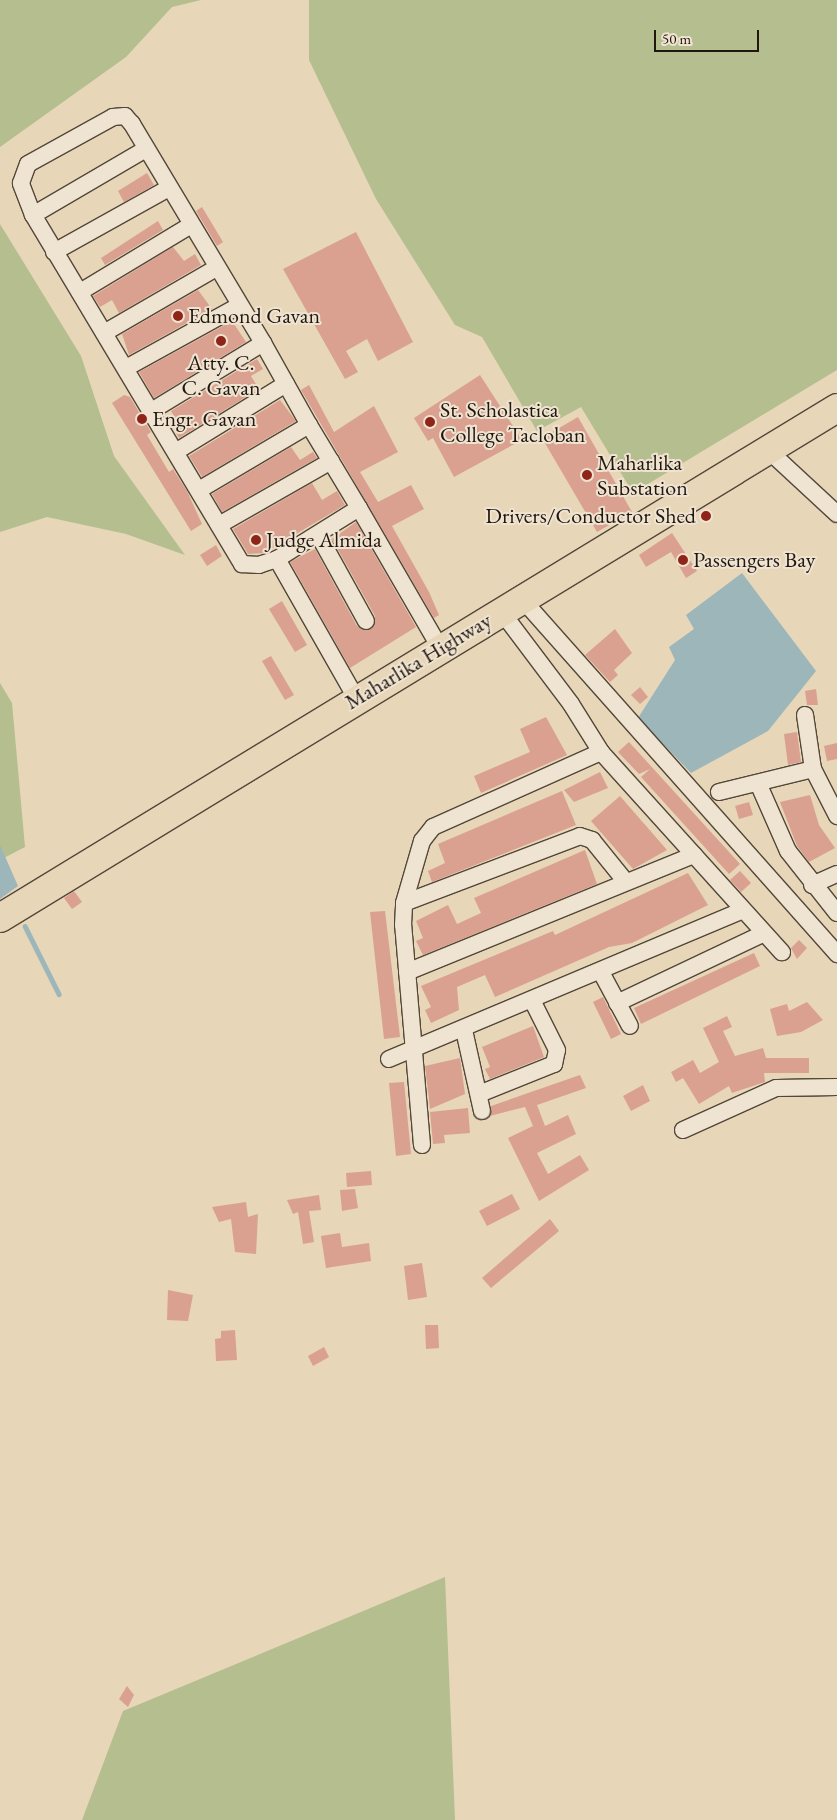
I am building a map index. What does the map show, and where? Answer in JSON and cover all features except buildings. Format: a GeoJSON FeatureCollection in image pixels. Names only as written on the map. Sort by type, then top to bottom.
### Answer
{"type":"FeatureCollection","features":[{"type":"Feature","properties":{"kind":"highway","name":"Maharlika Highway"},"geometry":{"type":"LineString","coordinates":[[0,918],[356,698],[837,408]]}},
{"type":"Feature","properties":{"kind":"street"},"geometry":{"type":"LineString","coordinates":[[359,508],[319,536],[277,559],[259,565],[242,564],[153,410],[54,252],[33,215],[21,183],[28,164],[119,115],[132,124],[168,188],[263,343],[309,425],[359,508],[440,648]]}},
{"type":"Feature","properties":{"kind":"street"},"geometry":{"type":"LineString","coordinates":[[33,215],[146,149]]}},
{"type":"Feature","properties":{"kind":"street"},"geometry":{"type":"LineString","coordinates":[[54,252],[168,188]]}},
{"type":"Feature","properties":{"kind":"street"},"geometry":{"type":"LineString","coordinates":[[80,292],[192,225]]}},
{"type":"Feature","properties":{"kind":"street"},"geometry":{"type":"LineString","coordinates":[[104,333],[216,268]]}},
{"type":"Feature","properties":{"kind":"street"},"geometry":{"type":"LineString","coordinates":[[126,368],[240,305]]}},
{"type":"Feature","properties":{"kind":"street"},"geometry":{"type":"LineString","coordinates":[[153,410],[263,343]]}},
{"type":"Feature","properties":{"kind":"street"},"geometry":{"type":"LineString","coordinates":[[177,451],[286,384]]}},
{"type":"Feature","properties":{"kind":"street"},"geometry":{"type":"LineString","coordinates":[[199,490],[309,425]]}},
{"type":"Feature","properties":{"kind":"street"},"geometry":{"type":"LineString","coordinates":[[768,450],[837,514]]}},
{"type":"Feature","properties":{"kind":"street"},"geometry":{"type":"LineString","coordinates":[[219,525],[331,461]]}},
{"type":"Feature","properties":{"kind":"street"},"geometry":{"type":"LineString","coordinates":[[319,536],[366,621]]}},
{"type":"Feature","properties":{"kind":"street"},"geometry":{"type":"LineString","coordinates":[[277,559],[356,698]]}},
{"type":"Feature","properties":{"kind":"street"},"geometry":{"type":"LineString","coordinates":[[512,605],[601,752],[694,854],[762,934],[782,952]]}},
{"type":"Feature","properties":{"kind":"street"},"geometry":{"type":"LineString","coordinates":[[512,605],[837,954]]}},
{"type":"Feature","properties":{"kind":"street"},"geometry":{"type":"LineString","coordinates":[[805,715],[813,769],[837,816]]}},
{"type":"Feature","properties":{"kind":"street"},"geometry":{"type":"LineString","coordinates":[[422,1144],[411,1051],[404,903],[422,841],[433,827],[601,752]]}},
{"type":"Feature","properties":{"kind":"street"},"geometry":{"type":"LineString","coordinates":[[719,792],[813,769]]}},
{"type":"Feature","properties":{"kind":"street"},"geometry":{"type":"LineString","coordinates":[[758,783],[788,851],[812,885],[837,913]]}},
{"type":"Feature","properties":{"kind":"street"},"geometry":{"type":"LineString","coordinates":[[404,903],[580,836],[592,840],[626,882]]}},
{"type":"Feature","properties":{"kind":"street"},"geometry":{"type":"LineString","coordinates":[[407,972],[694,854]]}},
{"type":"Feature","properties":{"kind":"street"},"geometry":{"type":"LineString","coordinates":[[812,885],[837,874]]}},
{"type":"Feature","properties":{"kind":"street"},"geometry":{"type":"LineString","coordinates":[[389,1059],[533,1002],[743,910]]}},
{"type":"Feature","properties":{"kind":"street"},"geometry":{"type":"LineString","coordinates":[[617,1002],[762,934]]}},
{"type":"Feature","properties":{"kind":"street"},"geometry":{"type":"LineString","coordinates":[[601,972],[630,1026]]}},
{"type":"Feature","properties":{"kind":"street"},"geometry":{"type":"LineString","coordinates":[[479,1094],[554,1064],[557,1050],[533,1002]]}},
{"type":"Feature","properties":{"kind":"street"},"geometry":{"type":"LineString","coordinates":[[464,1030],[482,1111]]}},
{"type":"Feature","properties":{"kind":"street"},"geometry":{"type":"LineString","coordinates":[[683,1130],[776,1088],[837,1087]]}},
{"type":"Feature","properties":{"kind":"green space"},"geometry":{"type":"Polygon","coordinates":[[[0,0],[201,0],[172,7],[126,57],[0,147],[0,0]]]}},
{"type":"Feature","properties":{"kind":"green space"},"geometry":{"type":"Polygon","coordinates":[[[309,0],[837,0],[837,370],[633,493],[581,407],[537,431],[482,337],[455,325],[376,199],[309,60],[309,0]]]}},
{"type":"Feature","properties":{"kind":"green space"},"geometry":{"type":"Polygon","coordinates":[[[0,224],[81,356],[114,456],[185,555],[126,534],[47,517],[0,532],[0,224]]]}},
{"type":"Feature","properties":{"kind":"green space"},"geometry":{"type":"Polygon","coordinates":[[[0,683],[12,703],[25,847],[0,860],[0,683]]]}},
{"type":"Feature","properties":{"kind":"green space"},"geometry":{"type":"Polygon","coordinates":[[[445,1577],[455,1820],[82,1820],[123,1711],[445,1577]]]}},
{"type":"Feature","properties":{"kind":"water"},"geometry":{"type":"Polygon","coordinates":[[[742,573],[816,671],[768,731],[691,773],[638,718],[675,660],[669,647],[694,629],[686,615],[742,573]]]}},
{"type":"Feature","properties":{"kind":"water"},"geometry":{"type":"Polygon","coordinates":[[[0,845],[18,886],[0,899],[0,845]]]}},
{"type":"Feature","properties":{"kind":"waterway"},"geometry":{"type":"LineString","coordinates":[[25,926],[59,994]]}},
{"type":"Feature","properties":{"kind":"place","name":"Edmond Gavan"},"geometry":{"type":"Point","coordinates":[178,316]}},
{"type":"Feature","properties":{"kind":"place","name":"Atty. C. C. Gavan"},"geometry":{"type":"Point","coordinates":[221,341]}},
{"type":"Feature","properties":{"kind":"place","name":"Engr. Gavan"},"geometry":{"type":"Point","coordinates":[142,419]}},
{"type":"Feature","properties":{"kind":"place","name":"St. Scholastica College Tacloban"},"geometry":{"type":"Point","coordinates":[430,422]}},
{"type":"Feature","properties":{"kind":"place","name":"Maharlika Substation"},"geometry":{"type":"Point","coordinates":[587,475]}},
{"type":"Feature","properties":{"kind":"place","name":"Drivers/Conductor Shed"},"geometry":{"type":"Point","coordinates":[706,516]}},
{"type":"Feature","properties":{"kind":"place","name":"Judge Almida"},"geometry":{"type":"Point","coordinates":[256,540]}},
{"type":"Feature","properties":{"kind":"place","name":"Passengers Bay"},"geometry":{"type":"Point","coordinates":[683,560]}}]}
